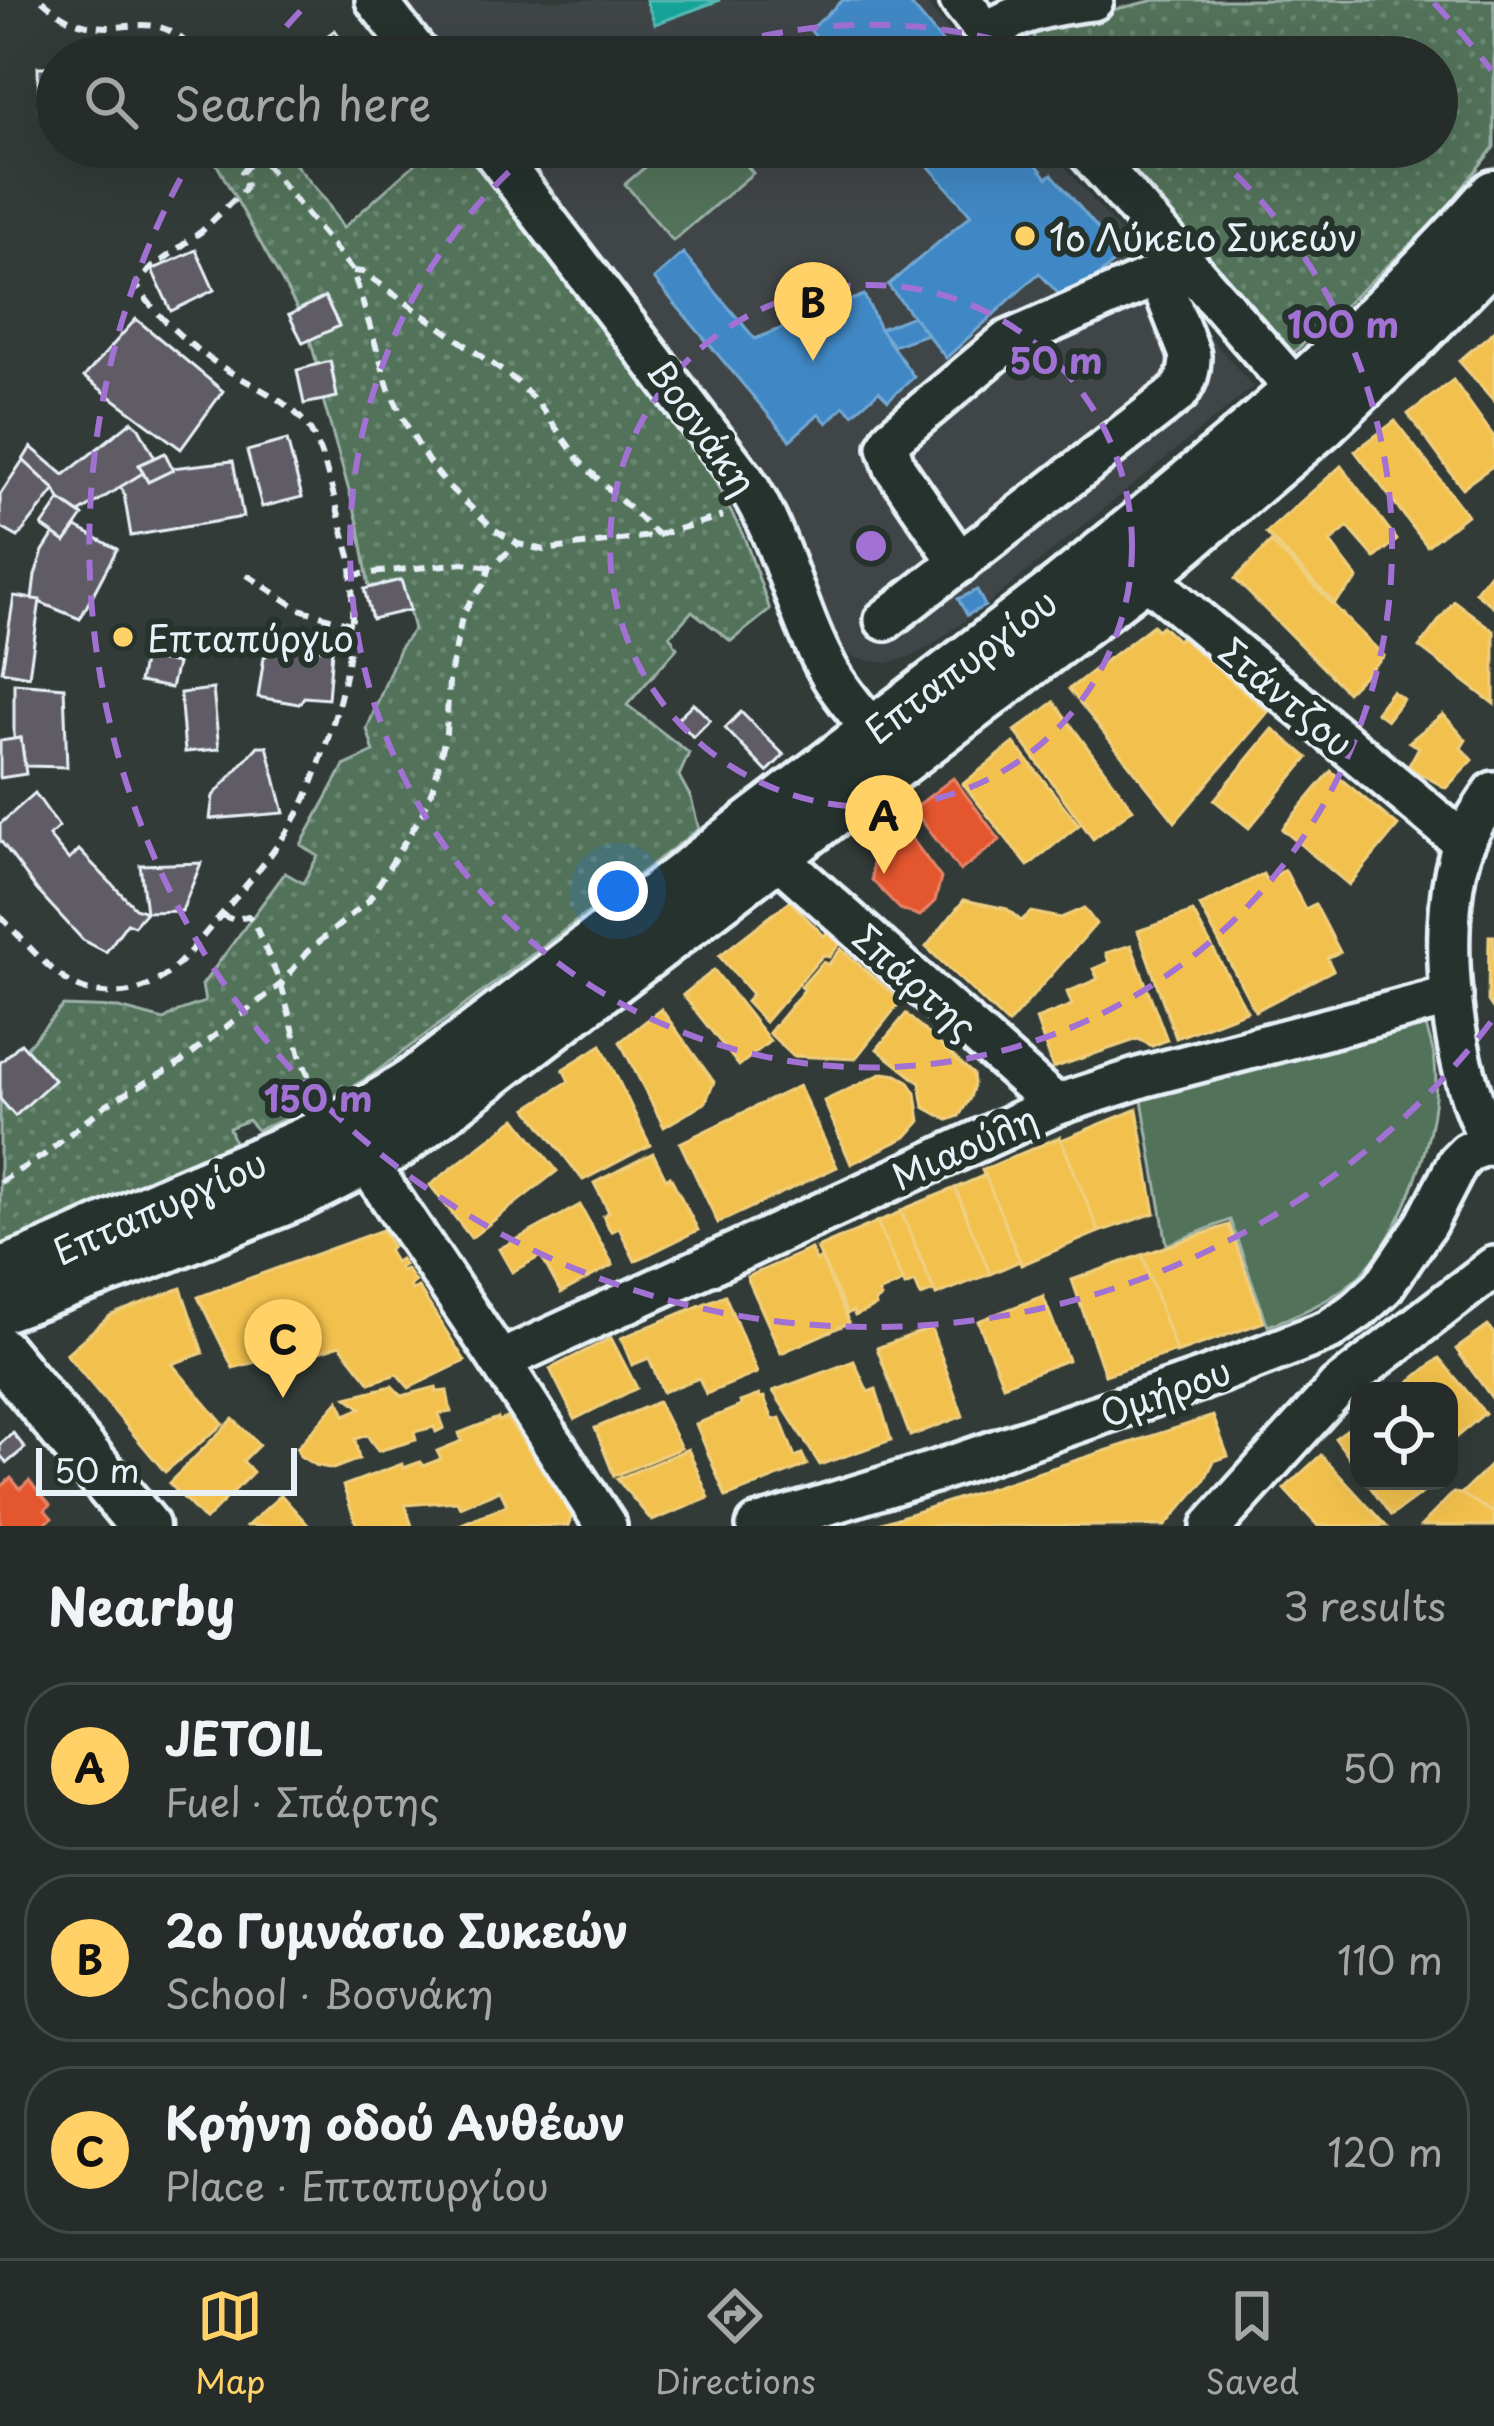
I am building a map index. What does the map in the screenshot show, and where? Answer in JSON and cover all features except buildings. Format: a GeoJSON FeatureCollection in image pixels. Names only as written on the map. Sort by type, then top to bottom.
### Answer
{"type":"FeatureCollection","features":[{"type":"Feature","properties":{"kind":"main road","name":"Επταπυργίου"},"geometry":{"type":"LineString","coordinates":[[0,1273],[52,1255],[168,1200],[349,1146],[397,1144],[777,857],[1127,562],[1494,195]]}},
{"type":"Feature","properties":{"kind":"main road","name":"Επταπυργίου"},"geometry":{"type":"LineString","coordinates":[[0,1307],[302,1193],[349,1146],[378,1106],[432,1070],[873,730],[1127,562],[1323,423],[1494,254]]}},
{"type":"Feature","properties":{"kind":"main road"},"geometry":{"type":"LineString","coordinates":[[0,1352],[144,1526]]}},
{"type":"Feature","properties":{"kind":"main road"},"geometry":{"type":"LineString","coordinates":[[0,1390],[62,1429]]}},
{"type":"Feature","properties":{"kind":"street"},"geometry":{"type":"LineString","coordinates":[[376,0],[404,36]]}},
{"type":"Feature","properties":{"kind":"street"},"geometry":{"type":"LineString","coordinates":[[960,0],[989,36]]}},
{"type":"Feature","properties":{"kind":"street"},"geometry":{"type":"LineString","coordinates":[[1003,36],[1018,15],[1043,6],[1093,0]]}},
{"type":"Feature","properties":{"kind":"street","name":"Βοσνάκη"},"geometry":{"type":"LineString","coordinates":[[506,168],[761,505],[826,666],[873,730]]}},
{"type":"Feature","properties":{"kind":"street"},"geometry":{"type":"LineString","coordinates":[[1099,168],[1172,269],[1297,391]]}},
{"type":"Feature","properties":{"kind":"street"},"geometry":{"type":"LineString","coordinates":[[960,563],[895,468],[888,447],[892,437],[1008,341],[1172,269]]}},
{"type":"Feature","properties":{"kind":"street"},"geometry":{"type":"LineString","coordinates":[[885,620],[1168,403],[1186,382],[1190,368],[1172,269]]}},
{"type":"Feature","properties":{"kind":"street","name":"Στάντζου"},"geometry":{"type":"LineString","coordinates":[[1127,562],[1464,843]]}},
{"type":"Feature","properties":{"kind":"street"},"geometry":{"type":"LineString","coordinates":[[1492,1144],[1467,1076],[1449,969],[1456,868],[1464,843],[1494,792]]}},
{"type":"Feature","properties":{"kind":"street","name":"Σπάρτης"},"geometry":{"type":"LineString","coordinates":[[777,857],[1055,1105]]}},
{"type":"Feature","properties":{"kind":"street","name":"Μιαούλη"},"geometry":{"type":"LineString","coordinates":[[500,1361],[1055,1105],[1142,1077],[1452,996]]}},
{"type":"Feature","properties":{"kind":"street","name":"Ομήρου"},"geometry":{"type":"LineString","coordinates":[[757,1526],[937,1471],[1329,1330],[1368,1301],[1411,1250],[1465,1154],[1492,1144]]}},
{"type":"Feature","properties":{"kind":"street"},"geometry":{"type":"LineString","coordinates":[[349,1146],[500,1361],[606,1526]]}},
{"type":"Feature","properties":{"kind":"street"},"geometry":{"type":"LineString","coordinates":[[1212,1526],[1330,1395],[1494,1267]]}},
{"type":"Feature","properties":{"kind":"street"},"geometry":{"type":"LineString","coordinates":[[1276,1352],[1305,1369],[1330,1395]]}},
{"type":"Feature","properties":{"kind":"path"},"geometry":{"type":"LineString","coordinates":[[43,0],[76,22],[161,21],[182,36]]}},
{"type":"Feature","properties":{"kind":"path"},"geometry":{"type":"LineString","coordinates":[[0,916],[78,988],[121,994],[149,988],[178,966],[286,833],[309,791],[342,698],[354,625],[352,575],[316,439],[304,421],[275,398],[220,366],[167,326],[136,284],[244,190],[246,168]]}},
{"type":"Feature","properties":{"kind":"path"},"geometry":{"type":"LineString","coordinates":[[269,168],[353,271],[389,389],[409,430],[446,484],[496,530],[518,544],[544,550],[658,535],[761,505]]}},
{"type":"Feature","properties":{"kind":"path"},"geometry":{"type":"LineString","coordinates":[[353,271],[363,272],[515,380],[538,403],[581,463],[658,535]]}},
{"type":"Feature","properties":{"kind":"path"},"geometry":{"type":"LineString","coordinates":[[0,1182],[44,1155],[107,1104],[177,1065],[281,984],[308,952],[369,900],[422,814],[434,785],[462,617],[490,567],[518,544]]}},
{"type":"Feature","properties":{"kind":"path"},"geometry":{"type":"LineString","coordinates":[[352,575],[463,563],[490,567]]}},
{"type":"Feature","properties":{"kind":"path"},"geometry":{"type":"LineString","coordinates":[[247,575],[299,609],[354,625]]}},
{"type":"Feature","properties":{"kind":"path"},"geometry":{"type":"LineString","coordinates":[[221,915],[234,920],[248,916],[253,921],[281,984],[300,1055],[349,1146]]}},
{"type":"Feature","properties":{"kind":"shaded area"},"geometry":{"type":"Polygon","coordinates":[[[401,0],[923,0],[954,36],[429,36],[401,0]]]}},
{"type":"Feature","properties":{"kind":"shaded area"},"geometry":{"type":"Polygon","coordinates":[[[530,168],[1066,168],[1253,387],[985,606],[929,647],[887,663],[848,654],[837,637],[784,503],[751,452],[530,168]]]}},
{"type":"Feature","properties":{"kind":"green space"},"geometry":{"type":"Polygon","coordinates":[[[1155,0],[1494,0],[1494,147],[1426,230],[1291,355],[1129,168],[1458,168],[1458,36],[1034,36],[1039,27],[1155,0]]]}},
{"type":"Feature","properties":{"kind":"green space"},"geometry":{"type":"Polygon","coordinates":[[[219,168],[298,168],[343,228],[410,168],[481,168],[713,477],[744,537],[770,610],[731,641],[692,611],[670,636],[677,648],[627,705],[689,753],[679,776],[699,829],[372,1075],[257,1130],[248,1120],[229,1128],[234,1142],[89,1207],[0,1255],[0,1099],[15,1115],[54,1080],[26,1048],[63,1006],[119,1008],[164,1020],[205,1002],[202,985],[285,873],[303,883],[318,856],[301,845],[344,766],[374,752],[367,729],[399,649],[414,629],[401,580],[369,587],[358,522],[323,400],[337,396],[331,362],[317,364],[310,340],[339,325],[325,297],[298,310],[219,168]]]}},
{"type":"Feature","properties":{"kind":"green space"},"geometry":{"type":"Polygon","coordinates":[[[644,168],[749,168],[753,173],[673,241],[625,184],[644,168]]]}},
{"type":"Feature","properties":{"kind":"green space"},"geometry":{"type":"Polygon","coordinates":[[[1424,1019],[1434,1058],[1432,1117],[1416,1178],[1390,1236],[1374,1260],[1337,1294],[1268,1326],[1230,1220],[1167,1245],[1142,1100],[1424,1019]]]}},
{"type":"Feature","properties":{"kind":"place","name":"1ο Λύκειο Συκεών"},"geometry":{"type":"Point","coordinates":[1025,236]}},
{"type":"Feature","properties":{"kind":"place","name":"2ο Γυμνάσιο Συκεών"},"geometry":{"type":"Point","coordinates":[813,361]}},
{"type":"Feature","properties":{"kind":"place","name":"Επταπύργιο"},"geometry":{"type":"Point","coordinates":[123,637]}},
{"type":"Feature","properties":{"kind":"place","name":"JETOIL"},"geometry":{"type":"Point","coordinates":[884,874]}},
{"type":"Feature","properties":{"kind":"place","name":"Κρήνη οδού Ανθέων"},"geometry":{"type":"Point","coordinates":[283,1398]}}]}
